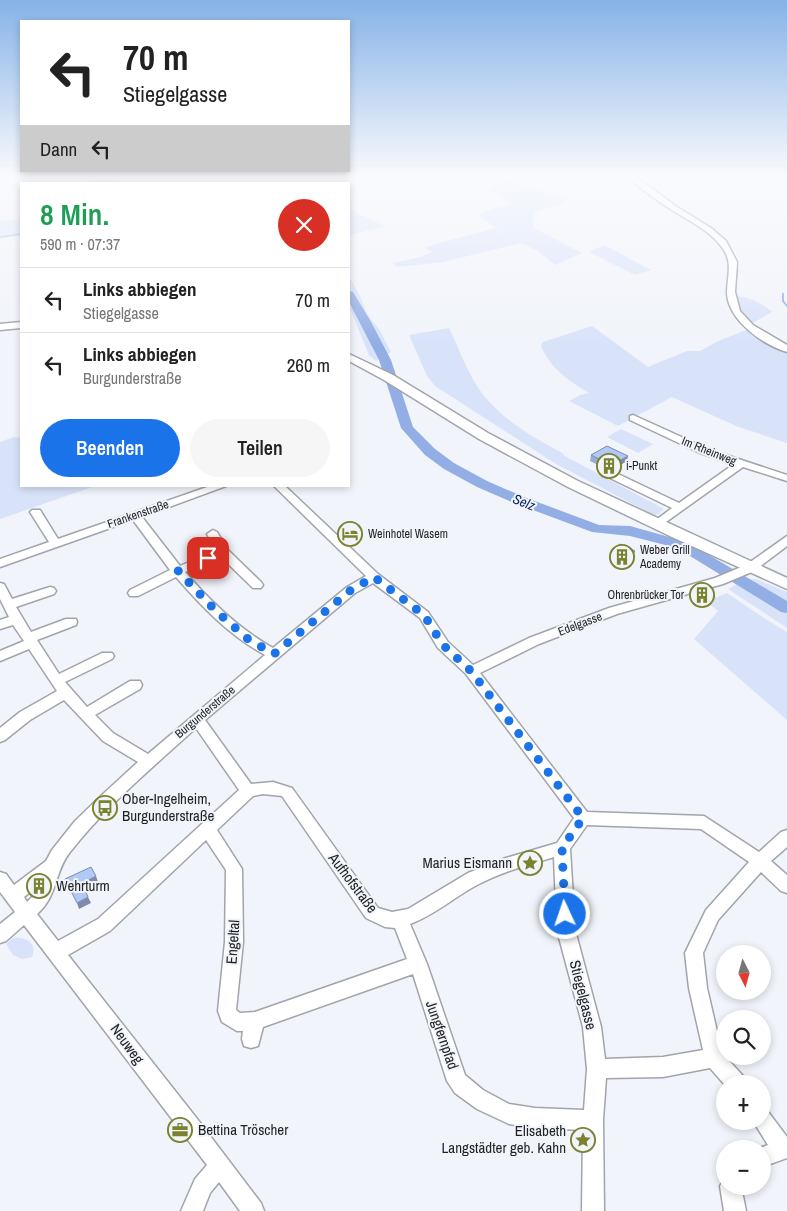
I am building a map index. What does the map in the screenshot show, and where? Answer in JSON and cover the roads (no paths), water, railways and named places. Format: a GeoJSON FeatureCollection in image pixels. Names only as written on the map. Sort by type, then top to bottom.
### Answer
{"type":"FeatureCollection","features":[{"type":"Feature","properties":{"kind":"main road"},"geometry":{"type":"LineString","coordinates":[[0,327],[20,324]]}},
{"type":"Feature","properties":{"kind":"main road"},"geometry":{"type":"LineString","coordinates":[[350,358],[385,375],[480,434],[555,475],[744,570],[787,584]]}},
{"type":"Feature","properties":{"kind":"street"},"geometry":{"type":"LineString","coordinates":[[712,233],[720,239],[730,252],[735,268],[731,292],[733,305],[739,316],[751,327],[787,349]]}},
{"type":"Feature","properties":{"kind":"street","name":"Im Rheinweg"},"geometry":{"type":"LineString","coordinates":[[632,418],[704,451],[787,478]]}},
{"type":"Feature","properties":{"kind":"street"},"geometry":{"type":"LineString","coordinates":[[662,520],[741,464]]}},
{"type":"Feature","properties":{"kind":"street"},"geometry":{"type":"LineString","coordinates":[[612,475],[680,508]]}},
{"type":"Feature","properties":{"kind":"street","name":"Frankenstraße"},"geometry":{"type":"LineString","coordinates":[[0,563],[218,487]]}},
{"type":"Feature","properties":{"kind":"street"},"geometry":{"type":"LineString","coordinates":[[280,487],[374,577],[424,615],[443,645],[471,671],[583,818]]}},
{"type":"Feature","properties":{"kind":"street"},"geometry":{"type":"LineString","coordinates":[[36,512],[55,543]]}},
{"type":"Feature","properties":{"kind":"street"},"geometry":{"type":"LineString","coordinates":[[135,515],[156,545],[216,611],[248,639],[274,654]]}},
{"type":"Feature","properties":{"kind":"street"},"geometry":{"type":"LineString","coordinates":[[212,534],[223,552],[257,585]]}},
{"type":"Feature","properties":{"kind":"street","name":"Edelgasse"},"geometry":{"type":"LineString","coordinates":[[471,671],[534,641],[613,611],[719,581],[744,570],[787,540]]}},
{"type":"Feature","properties":{"kind":"street"},"geometry":{"type":"LineString","coordinates":[[134,593],[178,571],[223,552]]}},
{"type":"Feature","properties":{"kind":"street","name":"Burgunderstraße"},"geometry":{"type":"LineString","coordinates":[[13,896],[52,866],[80,826],[148,762],[351,590],[374,577]]}},
{"type":"Feature","properties":{"kind":"street"},"geometry":{"type":"LineString","coordinates":[[0,586],[8,606],[65,693],[108,737],[148,762]]}},
{"type":"Feature","properties":{"kind":"street"},"geometry":{"type":"LineString","coordinates":[[8,606],[50,590]]}},
{"type":"Feature","properties":{"kind":"street"},"geometry":{"type":"LineString","coordinates":[[0,625],[16,619]]}},
{"type":"Feature","properties":{"kind":"street"},"geometry":{"type":"LineString","coordinates":[[0,656],[72,622]]}},
{"type":"Feature","properties":{"kind":"street"},"geometry":{"type":"LineString","coordinates":[[58,680],[107,656]]}},
{"type":"Feature","properties":{"kind":"street"},"geometry":{"type":"LineString","coordinates":[[86,714],[135,685]]}},
{"type":"Feature","properties":{"kind":"street"},"geometry":{"type":"LineString","coordinates":[[0,736],[25,716],[65,693]]}},
{"type":"Feature","properties":{"kind":"street"},"geometry":{"type":"LineString","coordinates":[[57,954],[104,924],[248,791],[197,719]]}},
{"type":"Feature","properties":{"kind":"street","name":"Aufhofstraße"},"geometry":{"type":"LineString","coordinates":[[248,791],[270,787],[287,792],[372,913],[384,921],[400,920]]}},
{"type":"Feature","properties":{"kind":"street"},"geometry":{"type":"LineString","coordinates":[[400,920],[423,911],[473,879],[499,868],[562,848],[583,818]]}},
{"type":"Feature","properties":{"kind":"street"},"geometry":{"type":"LineString","coordinates":[[583,818],[704,823],[760,861],[787,886]]}},
{"type":"Feature","properties":{"kind":"street","name":"Engeltal"},"geometry":{"type":"LineString","coordinates":[[208,829],[234,869],[234,942],[227,1011],[229,1016],[237,1022],[255,1021]]}},
{"type":"Feature","properties":{"kind":"street"},"geometry":{"type":"LineString","coordinates":[[729,1075],[714,1058],[698,988],[694,953],[712,915],[760,861],[787,837]]}},
{"type":"Feature","properties":{"kind":"street","name":"Stiegelgasse"},"geometry":{"type":"LineString","coordinates":[[562,848],[566,930],[592,1027],[597,1069],[593,1120],[593,1211]]}},
{"type":"Feature","properties":{"kind":"street","name":"Burgunderstraße"},"geometry":{"type":"LineString","coordinates":[[0,935],[26,914],[44,895],[52,866]]}},
{"type":"Feature","properties":{"kind":"street","name":"Neuweg"},"geometry":{"type":"LineString","coordinates":[[0,878],[253,1211]]}},
{"type":"Feature","properties":{"kind":"street","name":"Jungfernpfad"},"geometry":{"type":"LineString","coordinates":[[400,920],[418,964],[457,1081],[474,1097],[514,1116],[593,1120]]}},
{"type":"Feature","properties":{"kind":"street"},"geometry":{"type":"LineString","coordinates":[[251,1039],[255,1021],[418,964]]}},
{"type":"Feature","properties":{"kind":"street"},"geometry":{"type":"LineString","coordinates":[[597,1069],[663,1068],[714,1058]]}},
{"type":"Feature","properties":{"kind":"street"},"geometry":{"type":"LineString","coordinates":[[770,1130],[785,1149],[771,1154]]}},
{"type":"Feature","properties":{"kind":"street"},"geometry":{"type":"LineString","coordinates":[[192,1211],[202,1186],[220,1166]]}},
{"type":"Feature","properties":{"kind":"street"},"geometry":{"type":"LineString","coordinates":[[732,1195],[735,1211]]}},
{"type":"Feature","properties":{"kind":"waterway"},"geometry":{"type":"LineString","coordinates":[[0,237],[20,234]]}},
{"type":"Feature","properties":{"kind":"waterway"},"geometry":{"type":"LineString","coordinates":[[734,293],[738,270]]}},
{"type":"Feature","properties":{"kind":"waterway"},"geometry":{"type":"LineString","coordinates":[[783,293],[783,301],[787,306]]}},
{"type":"Feature","properties":{"kind":"waterway","name":"Selz"},"geometry":{"type":"LineString","coordinates":[[350,296],[365,320],[385,360],[407,428],[430,452],[449,466],[482,484],[519,500],[597,529],[630,531],[682,545],[787,608]]}},
{"type":"Feature","properties":{"kind":"place","name":"i-Punkt"},"geometry":{"type":"Point","coordinates":[609,466]}},
{"type":"Feature","properties":{"kind":"place","name":"Weinhotel Wasem"},"geometry":{"type":"Point","coordinates":[350,534]}},
{"type":"Feature","properties":{"kind":"place","name":"Weber Grill Academy"},"geometry":{"type":"Point","coordinates":[622,557]}},
{"type":"Feature","properties":{"kind":"place","name":"Ohrenbrücker Tor"},"geometry":{"type":"Point","coordinates":[702,595]}},
{"type":"Feature","properties":{"kind":"place","name":"Ober-Ingelheim, Burgunderstraße"},"geometry":{"type":"Point","coordinates":[105,808]}},
{"type":"Feature","properties":{"kind":"place","name":"Marius Eismann"},"geometry":{"type":"Point","coordinates":[530,863]}},
{"type":"Feature","properties":{"kind":"place","name":"Wehrturm"},"geometry":{"type":"Point","coordinates":[39,886]}},
{"type":"Feature","properties":{"kind":"place","name":"Bettina Tröscher"},"geometry":{"type":"Point","coordinates":[180,1130]}},
{"type":"Feature","properties":{"kind":"place","name":"Elisabeth Langstädter geb. Kahn"},"geometry":{"type":"Point","coordinates":[583,1140]}}]}
